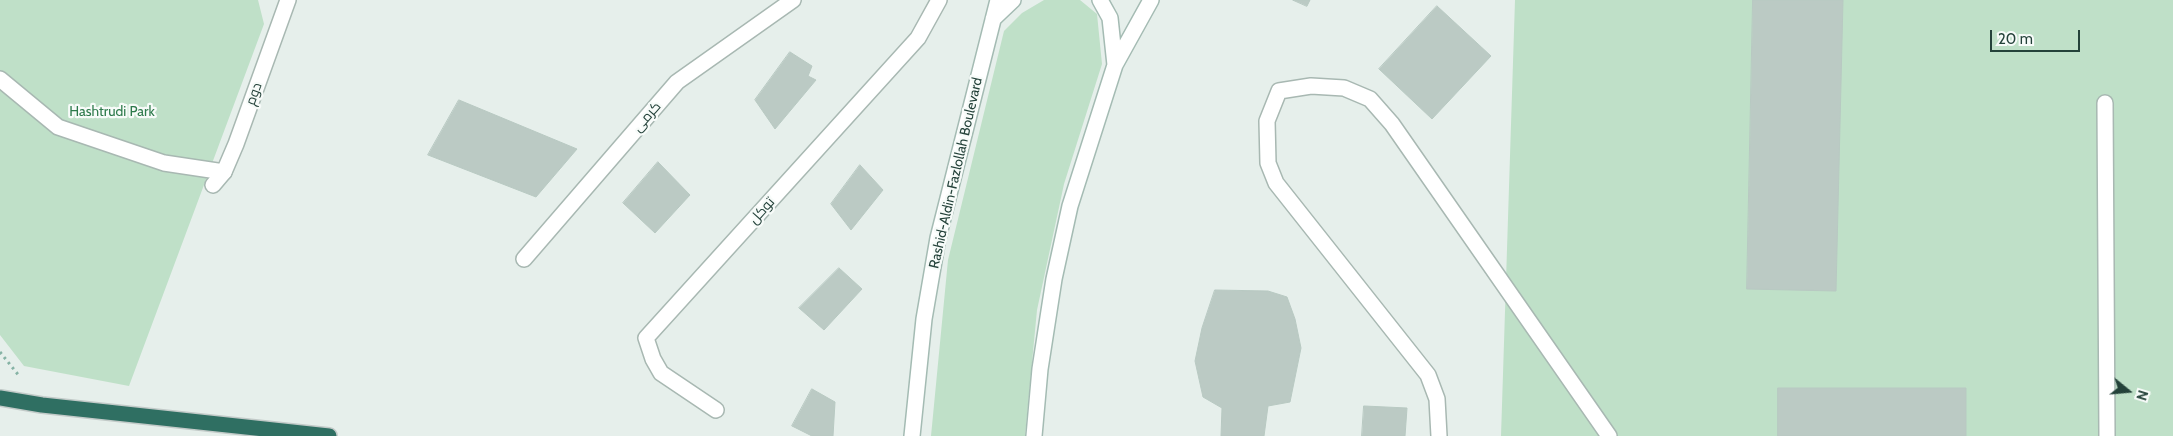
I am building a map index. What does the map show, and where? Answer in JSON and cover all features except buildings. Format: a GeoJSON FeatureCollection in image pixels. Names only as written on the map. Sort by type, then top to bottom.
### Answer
{"type":"FeatureCollection","features":[{"type":"Feature","properties":{"kind":"highway"},"geometry":{"type":"LineString","coordinates":[[0,398],[42,405],[329,436]]}},
{"type":"Feature","properties":{"kind":"street","name":"دوم"},"geometry":{"type":"LineString","coordinates":[[214,185],[224,172],[236,144],[288,0]]}},
{"type":"Feature","properties":{"kind":"street","name":"کرمی"},"geometry":{"type":"LineString","coordinates":[[524,259],[677,82],[793,0]]}},
{"type":"Feature","properties":{"kind":"street","name":"توکل"},"geometry":{"type":"LineString","coordinates":[[716,410],[661,373],[653,359],[646,338],[918,38],[940,0]]}},
{"type":"Feature","properties":{"kind":"street","name":"Rashid-Aldin-Fazlollah Boulevard"},"geometry":{"type":"LineString","coordinates":[[912,436],[924,319],[938,238],[998,0]]}},
{"type":"Feature","properties":{"kind":"street"},"geometry":{"type":"LineString","coordinates":[[994,18],[1013,0]]}},
{"type":"Feature","properties":{"kind":"street"},"geometry":{"type":"LineString","coordinates":[[1100,0],[1110,18],[1115,65]]}},
{"type":"Feature","properties":{"kind":"street"},"geometry":{"type":"LineString","coordinates":[[1034,436],[1040,369],[1054,279],[1070,206],[1115,65],[1151,0]]}},
{"type":"Feature","properties":{"kind":"street"},"geometry":{"type":"LineString","coordinates":[[0,79],[58,127],[164,163],[224,172]]}},
{"type":"Feature","properties":{"kind":"street"},"geometry":{"type":"LineString","coordinates":[[1439,436],[1437,399],[1428,375],[1276,184],[1268,163],[1268,121],[1279,91],[1311,86],[1344,88],[1370,99],[1392,124],[1609,436]]}},
{"type":"Feature","properties":{"kind":"street"},"geometry":{"type":"LineString","coordinates":[[2105,103],[2107,436]]}},
{"type":"Feature","properties":{"kind":"green space","name":"Hashtrudi Park"},"geometry":{"type":"Polygon","coordinates":[[[0,0],[258,0],[264,24],[129,386],[24,366],[0,335],[0,0]]]}},
{"type":"Feature","properties":{"kind":"green space"},"geometry":{"type":"Polygon","coordinates":[[[1044,0],[1080,0],[1097,14],[1102,64],[1064,184],[1037,310],[1025,436],[931,436],[948,260],[1004,31],[1022,13],[1044,0]]]}},
{"type":"Feature","properties":{"kind":"green space"},"geometry":{"type":"Polygon","coordinates":[[[1515,0],[2173,0],[2173,436],[1501,436],[1515,0]]]}}]}
